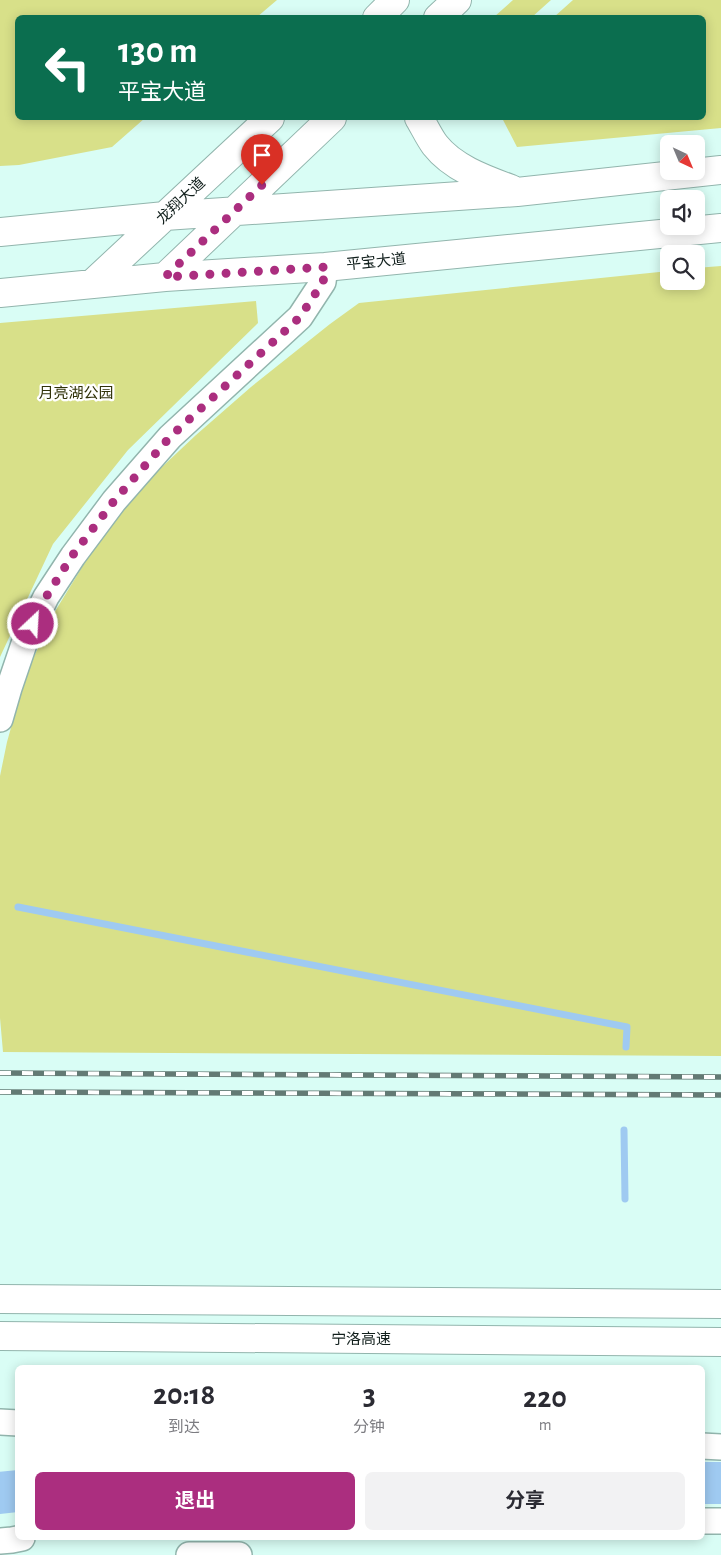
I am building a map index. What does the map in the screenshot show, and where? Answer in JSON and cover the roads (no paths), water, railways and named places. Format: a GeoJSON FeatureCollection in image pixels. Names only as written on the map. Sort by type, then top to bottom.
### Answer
{"type":"FeatureCollection","features":[{"type":"Feature","properties":{"kind":"main road"},"geometry":{"type":"LineString","coordinates":[[379,15],[395,0]]}},
{"type":"Feature","properties":{"kind":"main road"},"geometry":{"type":"LineString","coordinates":[[441,15],[457,0]]}},
{"type":"Feature","properties":{"kind":"main road","name":"龙翔大道"},"geometry":{"type":"LineString","coordinates":[[92,284],[268,120]]}},
{"type":"Feature","properties":{"kind":"main road"},"geometry":{"type":"LineString","coordinates":[[165,277],[330,120]]}},
{"type":"Feature","properties":{"kind":"main road"},"geometry":{"type":"LineString","coordinates":[[420,120],[435,145],[452,161],[473,174],[517,192]]}},
{"type":"Feature","properties":{"kind":"main road"},"geometry":{"type":"LineString","coordinates":[[0,232],[165,216],[517,192],[721,170]]}},
{"type":"Feature","properties":{"kind":"main road","name":"平宝大道"},"geometry":{"type":"LineString","coordinates":[[0,293],[165,277],[326,267],[721,228]]}},
{"type":"Feature","properties":{"kind":"main road"},"geometry":{"type":"LineString","coordinates":[[0,1299],[721,1304]]}},
{"type":"Feature","properties":{"kind":"main road","name":"宁洛高速"},"geometry":{"type":"LineString","coordinates":[[0,1336],[721,1342]]}},
{"type":"Feature","properties":{"kind":"street"},"geometry":{"type":"LineString","coordinates":[[0,718],[8,688],[26,638],[46,597],[72,556],[114,501],[170,437],[300,317],[323,282],[326,267]]}},
{"type":"Feature","properties":{"kind":"street"},"geometry":{"type":"LineString","coordinates":[[0,1422],[15,1423]]}},
{"type":"Feature","properties":{"kind":"street"},"geometry":{"type":"LineString","coordinates":[[705,1446],[721,1447]]}},
{"type":"Feature","properties":{"kind":"street"},"geometry":{"type":"LineString","coordinates":[[705,1521],[721,1521]]}},
{"type":"Feature","properties":{"kind":"street"},"geometry":{"type":"LineString","coordinates":[[0,1541],[15,1539]]}},
{"type":"Feature","properties":{"kind":"street"},"geometry":{"type":"LineString","coordinates":[[189,1555],[239,1555]]}},
{"type":"Feature","properties":{"kind":"waterway"},"geometry":{"type":"LineString","coordinates":[[18,907],[627,1027],[626,1047]]}},
{"type":"Feature","properties":{"kind":"waterway"},"geometry":{"type":"LineString","coordinates":[[624,1130],[625,1199]]}},
{"type":"Feature","properties":{"kind":"waterway"},"geometry":{"type":"LineString","coordinates":[[705,1483],[721,1483]]}},
{"type":"Feature","properties":{"kind":"waterway"},"geometry":{"type":"LineString","coordinates":[[0,1493],[15,1491]]}},
{"type":"Feature","properties":{"kind":"railway"},"geometry":{"type":"LineString","coordinates":[[0,1073],[721,1077]]}},
{"type":"Feature","properties":{"kind":"railway"},"geometry":{"type":"LineString","coordinates":[[0,1092],[721,1095]]}},
{"type":"Feature","properties":{"kind":"park label","name":"月亮湖公园"},"geometry":{"type":"Point","coordinates":[76,393]}}]}
